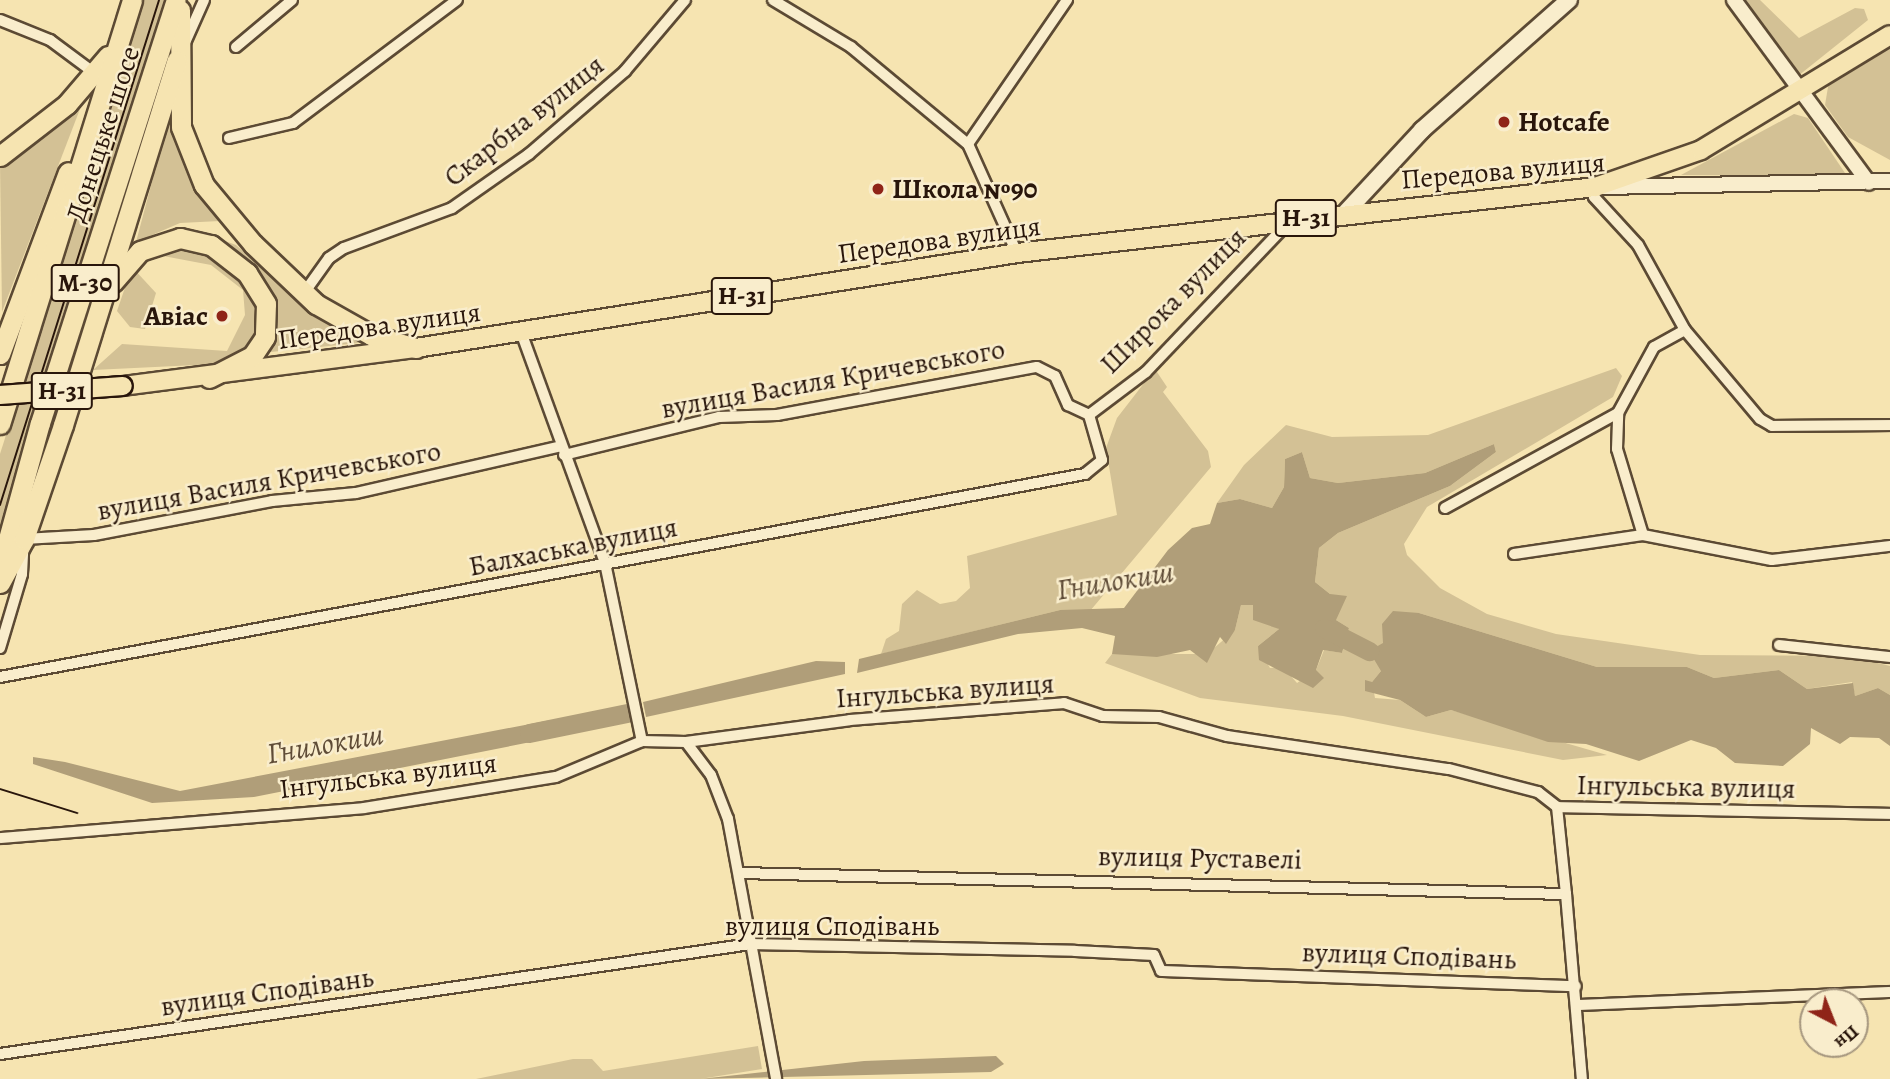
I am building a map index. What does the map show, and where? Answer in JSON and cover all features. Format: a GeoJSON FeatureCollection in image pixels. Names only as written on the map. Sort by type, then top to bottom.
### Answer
{"type":"FeatureCollection","features":[{"type":"Feature","properties":{"kind":"highway","name":"Донецьке шосе"},"geometry":{"type":"LineString","coordinates":[[0,424],[132,0]]}},
{"type":"Feature","properties":{"kind":"highway","name":"Донецьке шосе"},"geometry":{"type":"LineString","coordinates":[[0,568],[120,172],[176,0]]}},
{"type":"Feature","properties":{"kind":"highway"},"geometry":{"type":"LineString","coordinates":[[181,0],[177,60],[181,127],[193,165],[253,244],[304,293],[354,327],[416,348]]}},
{"type":"Feature","properties":{"kind":"highway"},"geometry":{"type":"LineString","coordinates":[[0,156],[96,74],[121,34]]}},
{"type":"Feature","properties":{"kind":"highway"},"geometry":{"type":"LineString","coordinates":[[0,583],[24,539],[106,292],[177,60]]}},
{"type":"Feature","properties":{"kind":"highway"},"geometry":{"type":"LineString","coordinates":[[120,172],[165,99]]}},
{"type":"Feature","properties":{"kind":"highway"},"geometry":{"type":"LineString","coordinates":[[0,354],[48,218],[99,103]]}},
{"type":"Feature","properties":{"kind":"highway"},"geometry":{"type":"LineString","coordinates":[[106,292],[153,243],[190,239],[225,254],[258,287],[268,328],[252,356],[209,377]]}},
{"type":"Feature","properties":{"kind":"main road"},"geometry":{"type":"LineString","coordinates":[[1345,213],[1422,130],[1569,0]]}},
{"type":"Feature","properties":{"kind":"main road","name":"Н-31"},"geometry":{"type":"LineString","coordinates":[[1595,187],[1701,150],[1890,35]]}},
{"type":"Feature","properties":{"kind":"main road","name":"Передова вулиця"},"geometry":{"type":"LineString","coordinates":[[0,395],[209,377],[522,332],[1017,253],[1345,213],[1595,187]]}},
{"type":"Feature","properties":{"kind":"street"},"geometry":{"type":"LineString","coordinates":[[177,60],[204,0]]}},
{"type":"Feature","properties":{"kind":"street"},"geometry":{"type":"LineString","coordinates":[[236,47],[292,0]]}},
{"type":"Feature","properties":{"kind":"street"},"geometry":{"type":"LineString","coordinates":[[229,138],[293,123],[457,0]]}},
{"type":"Feature","properties":{"kind":"street","name":"Скарбна вулиця"},"geometry":{"type":"LineString","coordinates":[[304,293],[344,248],[452,208],[529,154],[625,71],[685,0]]}},
{"type":"Feature","properties":{"kind":"street"},"geometry":{"type":"LineString","coordinates":[[773,0],[851,47],[968,144],[1017,253]]}},
{"type":"Feature","properties":{"kind":"street"},"geometry":{"type":"LineString","coordinates":[[968,144],[1068,0]]}},
{"type":"Feature","properties":{"kind":"street"},"geometry":{"type":"LineString","coordinates":[[1734,0],[1869,183]]}},
{"type":"Feature","properties":{"kind":"street"},"geometry":{"type":"LineString","coordinates":[[0,20],[50,40],[96,74]]}},
{"type":"Feature","properties":{"kind":"street","name":"Передова вулиця"},"geometry":{"type":"LineString","coordinates":[[1595,187],[1890,181]]}},
{"type":"Feature","properties":{"kind":"street"},"geometry":{"type":"LineString","coordinates":[[1595,187],[1594,197],[1638,245],[1685,330],[1772,426],[1890,425]]}},
{"type":"Feature","properties":{"kind":"street","name":"Широка вулиця"},"geometry":{"type":"LineString","coordinates":[[1089,415],[1146,372],[1291,220]]}},
{"type":"Feature","properties":{"kind":"street"},"geometry":{"type":"LineString","coordinates":[[1643,535],[1617,449],[1618,413],[1654,347],[1685,330]]}},
{"type":"Feature","properties":{"kind":"street"},"geometry":{"type":"LineString","coordinates":[[522,332],[562,451],[605,563],[642,741]]}},
{"type":"Feature","properties":{"kind":"street","name":"вулиця Василя Кричевського"},"geometry":{"type":"LineString","coordinates":[[24,539],[94,536],[272,501],[392,487],[719,417],[777,415],[1037,367],[1055,376],[1068,405],[1089,415]]}},
{"type":"Feature","properties":{"kind":"street"},"geometry":{"type":"LineString","coordinates":[[1445,508],[1618,413]]}},
{"type":"Feature","properties":{"kind":"street","name":"Балхаська вулиця"},"geometry":{"type":"LineString","coordinates":[[0,677],[1091,472],[1102,460],[1089,415]]}},
{"type":"Feature","properties":{"kind":"street"},"geometry":{"type":"LineString","coordinates":[[1514,554],[1643,535],[1772,560],[1890,547]]}},
{"type":"Feature","properties":{"kind":"street"},"geometry":{"type":"LineString","coordinates":[[0,648],[22,574],[24,539]]}},
{"type":"Feature","properties":{"kind":"street"},"geometry":{"type":"LineString","coordinates":[[1779,645],[1890,657]]}},
{"type":"Feature","properties":{"kind":"street","name":"Інгульська вулиця"},"geometry":{"type":"LineString","coordinates":[[0,838],[365,808],[556,777],[642,741],[686,743],[850,720],[1064,703],[1103,716],[1159,716],[1227,736],[1449,769],[1538,792],[1557,807],[1890,814]]}},
{"type":"Feature","properties":{"kind":"street"},"geometry":{"type":"LineString","coordinates":[[686,743],[711,775],[740,873],[750,944],[776,1079]]}},
{"type":"Feature","properties":{"kind":"street"},"geometry":{"type":"LineString","coordinates":[[1557,807],[1576,986],[1582,1079]]}},
{"type":"Feature","properties":{"kind":"street","name":"вулиця Руставелі"},"geometry":{"type":"LineString","coordinates":[[740,873],[1566,894]]}},
{"type":"Feature","properties":{"kind":"street","name":"вулиця Сподівань"},"geometry":{"type":"LineString","coordinates":[[0,1054],[750,944],[1076,951],[1154,955],[1161,971],[1576,986]]}},
{"type":"Feature","properties":{"kind":"street"},"geometry":{"type":"LineString","coordinates":[[1577,1005],[1890,992]]}},
{"type":"Feature","properties":{"kind":"shaded area"},"geometry":{"type":"Polygon","coordinates":[[[144,0],[167,0],[0,537],[0,454],[144,0]]]}},
{"type":"Feature","properties":{"kind":"shaded area"},"geometry":{"type":"Polygon","coordinates":[[[1742,0],[1760,0],[1799,38],[1855,8],[1864,9],[1868,20],[1798,76],[1779,60],[1742,0]]]}},
{"type":"Feature","properties":{"kind":"shaded area"},"geometry":{"type":"Polygon","coordinates":[[[1890,45],[1890,160],[1848,137],[1825,105],[1829,81],[1890,45]]]}},
{"type":"Feature","properties":{"kind":"shaded area"},"geometry":{"type":"Polygon","coordinates":[[[85,96],[2,312],[0,162],[85,96]]]}},
{"type":"Feature","properties":{"kind":"shaded area"},"geometry":{"type":"Polygon","coordinates":[[[171,110],[181,158],[220,221],[180,223],[136,242],[171,110]]]}},
{"type":"Feature","properties":{"kind":"shaded area"},"geometry":{"type":"Polygon","coordinates":[[[1794,114],[1808,118],[1847,176],[1681,175],[1794,114]]]}},
{"type":"Feature","properties":{"kind":"shaded area"},"geometry":{"type":"Polygon","coordinates":[[[116,225],[119,229],[29,495],[111,229],[116,225]]]}},
{"type":"Feature","properties":{"kind":"shaded area"},"geometry":{"type":"Polygon","coordinates":[[[214,237],[236,245],[302,303],[368,342],[261,353],[273,333],[214,237]]]}},
{"type":"Feature","properties":{"kind":"shaded area"},"geometry":{"type":"Polygon","coordinates":[[[197,246],[241,278],[259,305],[255,344],[217,364],[93,370],[122,344],[227,351],[245,315],[243,290],[211,265],[158,255],[160,248],[197,246]]]}},
{"type":"Feature","properties":{"kind":"shaded area"},"geometry":{"type":"Polygon","coordinates":[[[132,267],[156,293],[145,329],[130,327],[117,311],[132,267]]]}},
{"type":"Feature","properties":{"kind":"shaded area"},"geometry":{"type":"Polygon","coordinates":[[[1616,368],[1622,376],[1613,397],[1427,507],[1404,544],[1407,555],[1440,588],[1487,614],[1556,634],[1700,655],[1849,656],[1890,666],[1890,695],[1878,688],[1855,696],[1852,682],[1807,689],[1779,670],[1714,678],[1687,667],[1597,667],[1419,613],[1383,643],[1381,671],[1372,682],[1375,698],[1400,700],[1426,717],[1451,710],[1607,755],[1563,760],[1343,716],[1200,698],[1105,663],[1112,654],[1207,654],[1235,630],[1241,605],[1253,605],[1279,629],[1258,646],[1270,668],[1283,667],[1297,683],[1316,670],[1324,650],[1342,653],[1349,628],[1336,620],[1330,594],[1315,582],[1319,548],[1338,533],[1450,486],[1496,452],[1494,444],[1425,473],[1338,483],[1310,478],[1302,452],[1285,459],[1284,487],[1272,508],[1240,499],[1217,503],[1244,465],[1286,425],[1332,437],[1428,435],[1616,368]]]}},
{"type":"Feature","properties":{"kind":"shaded area"},"geometry":{"type":"Polygon","coordinates":[[[1155,369],[1167,387],[1163,392],[1208,451],[1211,467],[1090,611],[1060,610],[881,654],[886,639],[899,631],[902,604],[917,590],[940,604],[956,601],[970,588],[967,556],[1117,515],[1106,448],[1117,418],[1155,369]]]}},
{"type":"Feature","properties":{"kind":"shaded area"},"geometry":{"type":"Polygon","coordinates":[[[1494,444],[1496,452],[1450,486],[1338,533],[1319,548],[1315,582],[1330,594],[1347,596],[1336,620],[1349,628],[1342,653],[1323,650],[1316,670],[1324,678],[1313,688],[1259,660],[1258,646],[1279,629],[1253,620],[1253,605],[1241,605],[1235,630],[1226,644],[1220,637],[1207,663],[1190,650],[1157,657],[1112,654],[1115,636],[1082,628],[1018,634],[857,673],[859,659],[1060,610],[1124,608],[1168,550],[1192,528],[1210,524],[1217,503],[1240,499],[1272,508],[1284,487],[1285,459],[1302,452],[1310,478],[1338,483],[1425,473],[1494,444]]]}},
{"type":"Feature","properties":{"kind":"shaded area"},"geometry":{"type":"Polygon","coordinates":[[[1393,611],[1419,613],[1597,667],[1687,667],[1714,678],[1779,670],[1807,689],[1853,683],[1855,696],[1878,688],[1890,695],[1890,746],[1879,738],[1850,737],[1840,744],[1811,728],[1810,744],[1783,766],[1735,763],[1716,748],[1691,740],[1639,761],[1586,744],[1548,742],[1451,710],[1426,717],[1400,700],[1365,691],[1365,680],[1372,682],[1381,671],[1369,651],[1383,643],[1382,624],[1393,611]]]}},
{"type":"Feature","properties":{"kind":"shaded area"},"geometry":{"type":"Polygon","coordinates":[[[816,661],[845,662],[845,674],[646,717],[643,702],[816,661]]]}},
{"type":"Feature","properties":{"kind":"shaded area"},"geometry":{"type":"Polygon","coordinates":[[[551,720],[556,737],[254,797],[152,803],[33,764],[33,757],[65,762],[180,791],[551,720]]]}},
{"type":"Feature","properties":{"kind":"shaded area"},"geometry":{"type":"Polygon","coordinates":[[[758,1046],[762,1069],[700,1079],[476,1079],[573,1059],[592,1059],[603,1071],[758,1046]]]}},
{"type":"Feature","properties":{"kind":"shaded area"},"geometry":{"type":"Polygon","coordinates":[[[996,1056],[1004,1064],[991,1072],[700,1079],[864,1061],[996,1056]]]}},
{"type":"Feature","properties":{"kind":"waterway","name":"Гнилокиш"},"geometry":{"type":"LineString","coordinates":[[1324,628],[1369,651]]}},
{"type":"Feature","properties":{"kind":"waterway","name":"Гнилокиш"},"geometry":{"type":"LineString","coordinates":[[529,733],[627,713]]}},
{"type":"Feature","properties":{"kind":"tram line"},"geometry":{"type":"LineString","coordinates":[[0,505],[159,0]]}},
{"type":"Feature","properties":{"kind":"tram line"},"geometry":{"type":"LineString","coordinates":[[0,789],[77,813]]}},
{"type":"Feature","properties":{"kind":"place","name":"Hotcafe"},"geometry":{"type":"Point","coordinates":[1504,122]}},
{"type":"Feature","properties":{"kind":"place","name":"Школа №90"},"geometry":{"type":"Point","coordinates":[878,189]}},
{"type":"Feature","properties":{"kind":"place","name":"Авіас"},"geometry":{"type":"Point","coordinates":[222,316]}}]}
